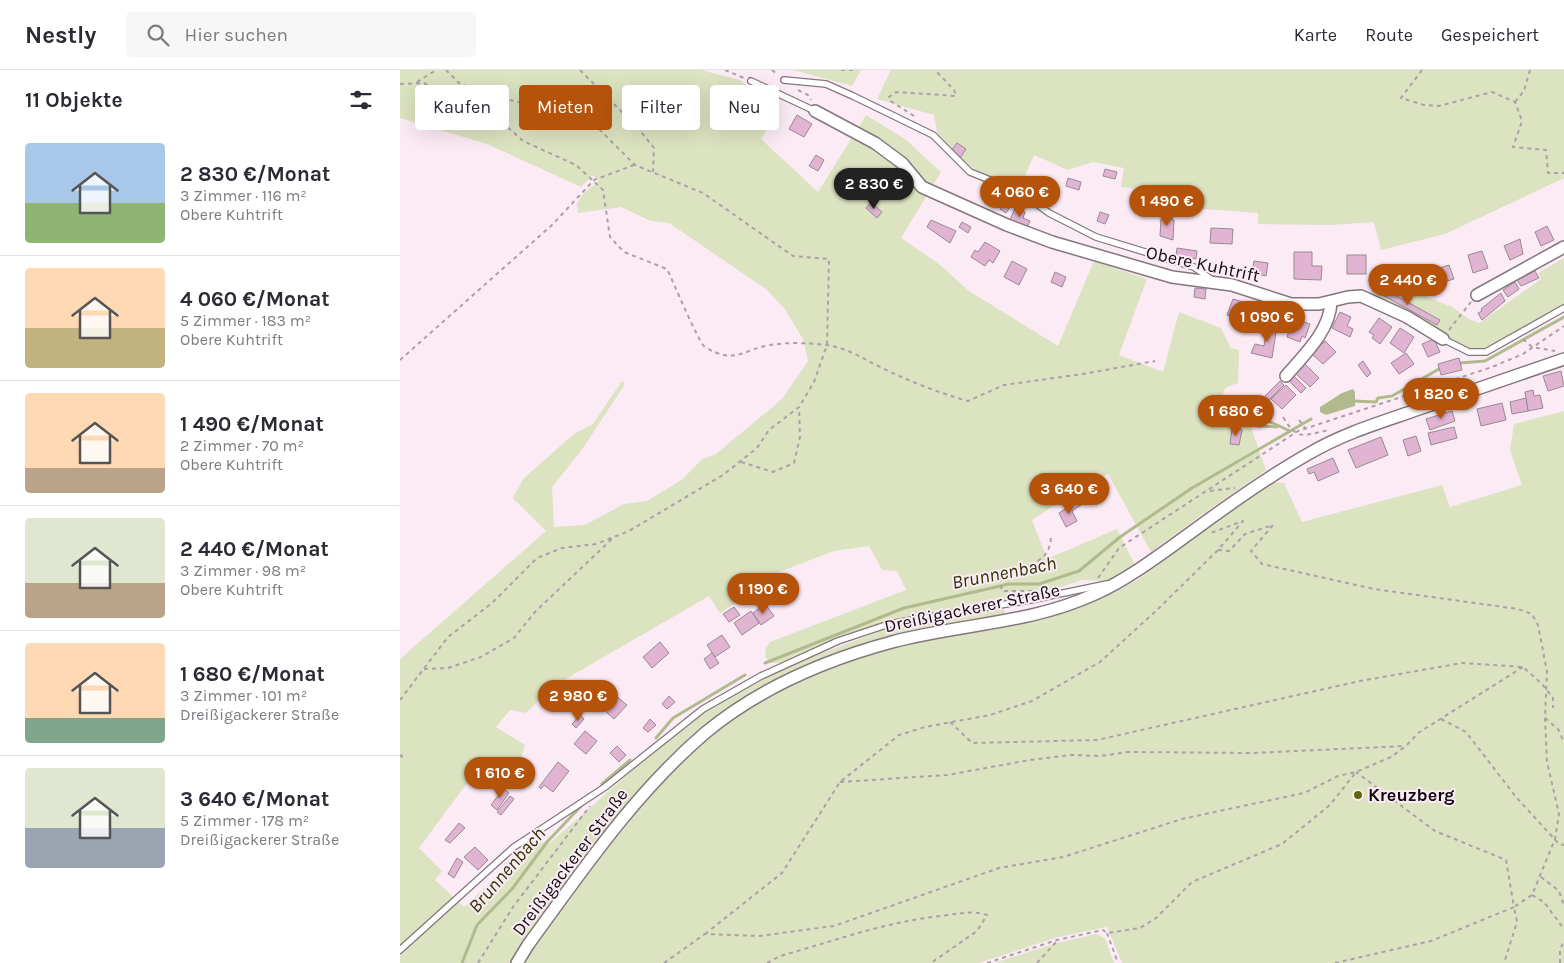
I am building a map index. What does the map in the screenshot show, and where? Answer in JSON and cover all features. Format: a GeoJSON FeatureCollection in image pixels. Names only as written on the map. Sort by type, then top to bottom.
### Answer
{"type":"FeatureCollection","features":[{"type":"Feature","properties":{"kind":"street","name":"Obere Kuhtrift"},"geometry":{"type":"LineString","coordinates":[[815,111],[875,143],[902,164],[922,188],[1006,225],[1052,242],[1155,273],[1195,281],[1214,282],[1291,304],[1331,302],[1348,297],[1361,296],[1408,316],[1443,339]]}},
{"type":"Feature","properties":{"kind":"street"},"geometry":{"type":"LineString","coordinates":[[1477,295],[1564,247]]}},
{"type":"Feature","properties":{"kind":"street"},"geometry":{"type":"LineString","coordinates":[[1286,376],[1313,345],[1329,316],[1331,302]]}},
{"type":"Feature","properties":{"kind":"street","name":"Dreißigackerer Straße"},"geometry":{"type":"LineString","coordinates":[[517,963],[528,945],[616,826],[668,768],[707,732],[750,702],[810,670],[864,651],[919,635],[1042,613],[1085,598],[1120,582],[1250,491],[1324,445],[1562,355]]}},
{"type":"Feature","properties":{"kind":"lane"},"geometry":{"type":"LineString","coordinates":[[784,80],[826,84],[853,96],[933,135],[970,172],[1022,193],[1049,213],[1096,237],[1194,267],[1214,282]]}},
{"type":"Feature","properties":{"kind":"lane","name":"Obere Kuhtrift"},"geometry":{"type":"LineString","coordinates":[[751,81],[815,111]]}},
{"type":"Feature","properties":{"kind":"lane","name":"Obere Kuhtrift"},"geometry":{"type":"LineString","coordinates":[[1443,339],[1469,352],[1486,352],[1564,308]]}},
{"type":"Feature","properties":{"kind":"lane"},"geometry":{"type":"LineString","coordinates":[[400,950],[533,832],[605,787],[703,709],[761,676],[838,641],[889,624],[1030,600],[1120,582]]}},
{"type":"Feature","properties":{"kind":"path"},"geometry":{"type":"LineString","coordinates":[[415,83],[436,70]]}},
{"type":"Feature","properties":{"kind":"path"},"geometry":{"type":"LineString","coordinates":[[400,700],[448,637],[492,602],[537,558],[562,548],[596,544],[629,531],[724,475],[757,448],[769,430],[799,407],[814,382],[827,345],[829,259],[793,256],[703,193],[635,164],[589,120],[510,100],[460,84],[446,70]]}},
{"type":"Feature","properties":{"kind":"path"},"geometry":{"type":"LineString","coordinates":[[580,70],[638,128],[654,148],[653,172]]}},
{"type":"Feature","properties":{"kind":"path"},"geometry":{"type":"LineString","coordinates":[[726,70],[751,81]]}},
{"type":"Feature","properties":{"kind":"path"},"geometry":{"type":"LineString","coordinates":[[841,70],[857,70]]}},
{"type":"Feature","properties":{"kind":"path"},"geometry":{"type":"LineString","coordinates":[[921,121],[889,100],[889,97],[896,92],[956,96],[954,90],[935,70]]}},
{"type":"Feature","properties":{"kind":"path"},"geometry":{"type":"LineString","coordinates":[[1422,70],[1401,98],[1424,105],[1439,106],[1492,92],[1515,102],[1522,121],[1513,147],[1546,150],[1548,173],[1564,173]]}},
{"type":"Feature","properties":{"kind":"path"},"geometry":{"type":"LineString","coordinates":[[1515,102],[1524,90],[1530,70]]}},
{"type":"Feature","properties":{"kind":"path"},"geometry":{"type":"LineString","coordinates":[[400,84],[424,83],[453,99],[493,114],[523,141],[576,165],[594,180],[603,190],[610,236],[624,252],[668,269],[703,346],[724,356],[739,356],[767,345],[827,345],[854,352],[874,364],[934,391],[968,401],[1004,385],[1083,374],[1155,361]]}},
{"type":"Feature","properties":{"kind":"path"},"geometry":{"type":"LineString","coordinates":[[400,360],[552,225],[594,180],[635,164]]}},
{"type":"Feature","properties":{"kind":"path"},"geometry":{"type":"LineString","coordinates":[[1443,339],[1477,295]]}},
{"type":"Feature","properties":{"kind":"path"},"geometry":{"type":"LineString","coordinates":[[1101,573],[1119,548],[1294,433],[1492,367],[1532,348],[1564,326]]}},
{"type":"Feature","properties":{"kind":"path"},"geometry":{"type":"LineString","coordinates":[[1526,342],[1532,348],[1562,355]]}},
{"type":"Feature","properties":{"kind":"path"},"geometry":{"type":"LineString","coordinates":[[740,462],[773,472],[794,463],[800,437],[799,407]]}},
{"type":"Feature","properties":{"kind":"path"},"geometry":{"type":"LineString","coordinates":[[1283,417],[1294,433]]}},
{"type":"Feature","properties":{"kind":"path"},"geometry":{"type":"LineString","coordinates":[[1300,420],[1305,428]]}},
{"type":"Feature","properties":{"kind":"path"},"geometry":{"type":"LineString","coordinates":[[1207,491],[1236,487],[1233,491]]}},
{"type":"Feature","properties":{"kind":"path"},"geometry":{"type":"LineString","coordinates":[[664,963],[705,934],[782,873],[840,782],[900,735],[990,714],[1032,700],[1100,662],[1158,610],[1218,550],[1243,521],[1207,534]]}},
{"type":"Feature","properties":{"kind":"path"},"geometry":{"type":"LineString","coordinates":[[1218,550],[1229,551],[1245,534],[1273,525],[1252,551],[1262,564],[1374,589],[1518,609],[1532,614],[1540,634],[1547,672],[1545,718],[1547,762],[1559,814],[1554,839],[1541,877],[1532,896],[1514,907],[1431,941],[1335,963]]}},
{"type":"Feature","properties":{"kind":"path"},"geometry":{"type":"LineString","coordinates":[[1002,591],[999,574],[1044,558],[1051,548],[1051,535]]}},
{"type":"Feature","properties":{"kind":"path"},"geometry":{"type":"LineString","coordinates":[[424,669],[448,668],[481,657],[514,638],[535,612],[615,536]]}},
{"type":"Feature","properties":{"kind":"path"},"geometry":{"type":"LineString","coordinates":[[950,722],[972,743],[1097,740],[1407,671],[1462,663],[1523,667],[1553,698],[1553,708]]}},
{"type":"Feature","properties":{"kind":"path"},"geometry":{"type":"LineString","coordinates":[[705,934],[759,936],[834,926],[999,868],[1063,857],[1182,819],[1304,793],[1338,776],[1356,772],[1391,757],[1406,746],[1418,732],[1523,667]]}},
{"type":"Feature","properties":{"kind":"path"},"geometry":{"type":"LineString","coordinates":[[1545,718],[1558,729],[1564,742]]}},
{"type":"Feature","properties":{"kind":"path"},"geometry":{"type":"LineString","coordinates":[[1441,719],[1466,732],[1516,797],[1554,839],[1559,844],[1564,845]]}},
{"type":"Feature","properties":{"kind":"path"},"geometry":{"type":"LineString","coordinates":[[840,782],[947,774],[1071,755],[1101,756],[1127,752],[1252,754],[1406,746]]}},
{"type":"Feature","properties":{"kind":"path"},"geometry":{"type":"LineString","coordinates":[[400,760],[401,755]]}},
{"type":"Feature","properties":{"kind":"path"},"geometry":{"type":"LineString","coordinates":[[1356,772],[1435,831],[1506,860],[1517,922],[1504,963]]}},
{"type":"Feature","properties":{"kind":"path"},"geometry":{"type":"LineString","coordinates":[[987,963],[1057,940],[1103,930],[1107,933],[1140,928],[1156,918],[1192,882],[1282,844],[1330,805],[1356,772]]}},
{"type":"Feature","properties":{"kind":"path"},"geometry":{"type":"LineString","coordinates":[[478,963],[513,907],[594,802]]}},
{"type":"Feature","properties":{"kind":"path"},"geometry":{"type":"LineString","coordinates":[[1541,877],[1559,891],[1564,906]]}},
{"type":"Feature","properties":{"kind":"path"},"geometry":{"type":"LineString","coordinates":[[1532,896],[1544,902],[1564,929]]}},
{"type":"Feature","properties":{"kind":"path"},"geometry":{"type":"LineString","coordinates":[[767,963],[780,956],[868,929],[910,919],[974,911],[987,915],[977,931],[930,963]]}},
{"type":"Feature","properties":{"kind":"path"},"geometry":{"type":"LineString","coordinates":[[1107,933],[1118,963]]}},
{"type":"Feature","properties":{"kind":"path"},"geometry":{"type":"LineString","coordinates":[[1037,963],[1057,940]]}},
{"type":"Feature","properties":{"kind":"path"},"geometry":{"type":"LineString","coordinates":[[1560,963],[1560,950],[1564,942]]}},
{"type":"Feature","properties":{"kind":"shaded area"},"geometry":{"type":"Polygon","coordinates":[[[400,70],[701,70],[740,80],[746,85],[710,85],[710,130],[767,130],[761,139],[818,192],[866,115],[905,139],[941,172],[901,238],[939,264],[969,291],[1058,346],[1094,261],[1147,279],[1119,355],[1163,372],[1179,312],[1221,328],[1231,348],[1239,350],[1238,383],[1225,388],[1222,398],[1243,404],[1266,470],[1151,552],[1108,474],[1075,492],[1032,520],[1047,559],[1117,529],[1136,567],[1109,581],[1082,580],[1037,595],[888,621],[838,638],[781,663],[771,663],[765,657],[766,648],[770,642],[906,590],[897,571],[882,570],[869,546],[834,551],[761,579],[750,594],[720,613],[709,596],[552,687],[526,713],[510,710],[496,727],[525,745],[515,775],[503,785],[473,775],[419,848],[442,871],[435,880],[464,907],[533,842],[550,843],[668,739],[705,711],[793,664],[886,629],[1004,608],[1007,626],[1055,615],[1115,592],[1139,579],[1271,482],[1284,483],[1302,522],[1442,485],[1450,507],[1522,485],[1510,450],[1514,424],[1564,411],[1564,963],[1122,963],[1107,927],[1058,937],[979,963],[400,963],[400,659],[546,531],[513,498],[523,479],[574,434],[593,424],[622,381],[625,384],[581,451],[552,487],[554,527],[585,525],[624,504],[647,501],[683,479],[702,459],[716,454],[782,399],[808,361],[803,339],[784,308],[766,289],[669,223],[651,221],[621,207],[578,213],[577,203],[584,193],[599,181],[593,175],[581,187],[487,144],[440,130],[509,130],[509,85],[415,85],[415,122],[400,118],[400,70]]]}},
{"type":"Feature","properties":{"kind":"shaded area"},"geometry":{"type":"Polygon","coordinates":[[[793,70],[861,70],[852,86],[793,70]]]}},
{"type":"Feature","properties":{"kind":"shaded area"},"geometry":{"type":"Polygon","coordinates":[[[891,70],[1564,70],[1564,178],[1445,234],[1381,250],[1374,222],[1331,225],[1258,224],[1258,213],[1177,207],[1178,194],[1121,187],[1124,168],[1093,162],[1068,170],[1034,155],[1020,187],[982,174],[965,163],[937,133],[934,115],[877,99],[891,70]]]}},
{"type":"Feature","properties":{"kind":"shaded area"},"geometry":{"type":"Polygon","coordinates":[[[1564,258],[1564,305],[1488,349],[1466,349],[1406,311],[1370,294],[1378,277],[1452,307],[1469,319],[1479,323],[1541,279],[1538,273],[1564,258]]]}},
{"type":"Feature","properties":{"kind":"shaded area"},"geometry":{"type":"Polygon","coordinates":[[[1353,389],[1355,392],[1355,406],[1326,415],[1320,412],[1320,407],[1342,393],[1353,389]]]}},
{"type":"Feature","properties":{"kind":"shaded area"},"geometry":{"type":"Polygon","coordinates":[[[1096,934],[1105,938],[1114,963],[994,963],[1053,944],[1096,934]]]}},
{"type":"Feature","properties":{"kind":"building"},"geometry":{"type":"Polygon","coordinates":[[[797,115],[812,124],[804,137],[789,129],[797,115]]]}},
{"type":"Feature","properties":{"kind":"building"},"geometry":{"type":"Polygon","coordinates":[[[957,143],[966,149],[960,158],[951,151],[957,143]]]}},
{"type":"Feature","properties":{"kind":"building"},"geometry":{"type":"Polygon","coordinates":[[[816,155],[824,160],[818,171],[809,166],[816,155]]]}},
{"type":"Feature","properties":{"kind":"building"},"geometry":{"type":"Polygon","coordinates":[[[1105,169],[1117,172],[1115,179],[1103,176],[1105,169]]]}},
{"type":"Feature","properties":{"kind":"building"},"geometry":{"type":"Polygon","coordinates":[[[1068,178],[1081,182],[1079,190],[1066,186],[1068,178]]]}},
{"type":"Feature","properties":{"kind":"building"},"geometry":{"type":"Polygon","coordinates":[[[1006,200],[1012,204],[1006,213],[1000,209],[1006,200]]]}},
{"type":"Feature","properties":{"kind":"building"},"geometry":{"type":"Polygon","coordinates":[[[871,203],[882,212],[877,218],[866,208],[871,203]]]}},
{"type":"Feature","properties":{"kind":"building"},"geometry":{"type":"Polygon","coordinates":[[[1015,208],[1025,212],[1023,218],[1030,221],[1027,228],[1010,220],[1015,208]]]}},
{"type":"Feature","properties":{"kind":"building"},"geometry":{"type":"Polygon","coordinates":[[[1100,212],[1109,215],[1105,224],[1097,221],[1100,212]]]}},
{"type":"Feature","properties":{"kind":"building"},"geometry":{"type":"Polygon","coordinates":[[[1167,214],[1173,214],[1173,240],[1160,236],[1161,219],[1166,219],[1167,214]]]}},
{"type":"Feature","properties":{"kind":"building"},"geometry":{"type":"Polygon","coordinates":[[[931,220],[956,231],[950,243],[927,227],[931,220]]]}},
{"type":"Feature","properties":{"kind":"building"},"geometry":{"type":"Polygon","coordinates":[[[962,222],[971,227],[968,233],[959,227],[962,222]]]}},
{"type":"Feature","properties":{"kind":"building"},"geometry":{"type":"Polygon","coordinates":[[[1547,226],[1554,240],[1541,246],[1535,232],[1547,226]]]}},
{"type":"Feature","properties":{"kind":"building"},"geometry":{"type":"Polygon","coordinates":[[[1211,228],[1233,229],[1232,244],[1210,243],[1211,228]]]}},
{"type":"Feature","properties":{"kind":"building"},"geometry":{"type":"Polygon","coordinates":[[[1520,239],[1523,254],[1510,260],[1504,246],[1520,239]]]}},
{"type":"Feature","properties":{"kind":"building"},"geometry":{"type":"Polygon","coordinates":[[[985,242],[1000,251],[993,263],[989,260],[985,266],[971,257],[975,250],[978,252],[985,242]]]}},
{"type":"Feature","properties":{"kind":"building"},"geometry":{"type":"Polygon","coordinates":[[[1177,248],[1197,251],[1196,259],[1176,256],[1177,248]]]}},
{"type":"Feature","properties":{"kind":"building"},"geometry":{"type":"Polygon","coordinates":[[[1482,251],[1488,268],[1473,273],[1468,255],[1482,251]]]}},
{"type":"Feature","properties":{"kind":"building"},"geometry":{"type":"Polygon","coordinates":[[[1294,252],[1312,252],[1312,266],[1322,266],[1321,280],[1294,279],[1294,252]]]}},
{"type":"Feature","properties":{"kind":"building"},"geometry":{"type":"Polygon","coordinates":[[[1347,255],[1366,255],[1366,274],[1347,274],[1347,255]]]}},
{"type":"Feature","properties":{"kind":"building"},"geometry":{"type":"Polygon","coordinates":[[[1012,261],[1027,269],[1019,285],[1004,277],[1012,261]]]}},
{"type":"Feature","properties":{"kind":"building"},"geometry":{"type":"Polygon","coordinates":[[[1254,261],[1268,263],[1266,276],[1252,273],[1254,261]]]}},
{"type":"Feature","properties":{"kind":"building"},"geometry":{"type":"Polygon","coordinates":[[[1449,265],[1454,279],[1441,283],[1436,269],[1449,265]]]}},
{"type":"Feature","properties":{"kind":"building"},"geometry":{"type":"Polygon","coordinates":[[[1535,271],[1539,278],[1521,286],[1517,280],[1535,271]]]}},
{"type":"Feature","properties":{"kind":"building"},"geometry":{"type":"Polygon","coordinates":[[[1055,272],[1066,277],[1062,287],[1051,282],[1055,272]]]}},
{"type":"Feature","properties":{"kind":"building"},"geometry":{"type":"Polygon","coordinates":[[[1515,282],[1519,289],[1508,297],[1503,290],[1515,282]]]}},
{"type":"Feature","properties":{"kind":"building"},"geometry":{"type":"Polygon","coordinates":[[[1378,286],[1440,320],[1437,325],[1375,291],[1378,286]]]}},
{"type":"Feature","properties":{"kind":"building"},"geometry":{"type":"Polygon","coordinates":[[[1195,288],[1206,289],[1205,299],[1194,297],[1195,288]]]}},
{"type":"Feature","properties":{"kind":"building"},"geometry":{"type":"Polygon","coordinates":[[[1501,293],[1505,301],[1482,320],[1478,313],[1501,293]]]}},
{"type":"Feature","properties":{"kind":"building"},"geometry":{"type":"Polygon","coordinates":[[[1233,299],[1250,304],[1244,321],[1227,315],[1233,299]]]}},
{"type":"Feature","properties":{"kind":"building"},"geometry":{"type":"Polygon","coordinates":[[[1340,312],[1351,317],[1347,326],[1353,329],[1350,337],[1332,328],[1340,312]]]}},
{"type":"Feature","properties":{"kind":"building"},"geometry":{"type":"Polygon","coordinates":[[[1379,318],[1392,327],[1380,344],[1372,338],[1374,335],[1369,332],[1379,318]]]}},
{"type":"Feature","properties":{"kind":"building"},"geometry":{"type":"Polygon","coordinates":[[[1298,320],[1310,324],[1305,338],[1302,336],[1300,342],[1287,337],[1289,331],[1294,332],[1298,320]]]}},
{"type":"Feature","properties":{"kind":"building"},"geometry":{"type":"Polygon","coordinates":[[[1267,325],[1277,326],[1272,358],[1251,353],[1255,344],[1264,346],[1267,325]]]}},
{"type":"Feature","properties":{"kind":"building"},"geometry":{"type":"Polygon","coordinates":[[[1400,328],[1414,337],[1404,353],[1390,343],[1400,328]]]}},
{"type":"Feature","properties":{"kind":"building"},"geometry":{"type":"Polygon","coordinates":[[[1434,339],[1440,352],[1428,357],[1422,344],[1434,339]]]}},
{"type":"Feature","properties":{"kind":"building"},"geometry":{"type":"Polygon","coordinates":[[[1325,341],[1336,352],[1323,364],[1312,354],[1325,341]]]}},
{"type":"Feature","properties":{"kind":"building"},"geometry":{"type":"Polygon","coordinates":[[[1406,353],[1414,364],[1399,374],[1391,363],[1406,353]]]}},
{"type":"Feature","properties":{"kind":"building"},"geometry":{"type":"Polygon","coordinates":[[[1459,358],[1462,370],[1441,375],[1438,364],[1459,358]]]}},
{"type":"Feature","properties":{"kind":"building"},"geometry":{"type":"Polygon","coordinates":[[[1363,361],[1371,373],[1367,377],[1358,365],[1363,361]]]}},
{"type":"Feature","properties":{"kind":"building"},"geometry":{"type":"Polygon","coordinates":[[[1304,363],[1319,378],[1310,387],[1295,373],[1304,363]]]}},
{"type":"Feature","properties":{"kind":"building"},"geometry":{"type":"Polygon","coordinates":[[[1561,371],[1564,386],[1548,391],[1543,376],[1561,371]]]}},
{"type":"Feature","properties":{"kind":"building"},"geometry":{"type":"Polygon","coordinates":[[[1292,374],[1306,388],[1301,393],[1287,379],[1292,374]]]}},
{"type":"Feature","properties":{"kind":"building"},"geometry":{"type":"Polygon","coordinates":[[[1280,381],[1284,385],[1266,403],[1262,399],[1280,381]]]}},
{"type":"Feature","properties":{"kind":"building"},"geometry":{"type":"Polygon","coordinates":[[[1286,385],[1296,395],[1282,409],[1271,399],[1286,385]]]}},
{"type":"Feature","properties":{"kind":"building"},"geometry":{"type":"Polygon","coordinates":[[[1533,390],[1534,396],[1540,395],[1543,408],[1528,411],[1525,392],[1533,390]]]}},
{"type":"Feature","properties":{"kind":"building"},"geometry":{"type":"Polygon","coordinates":[[[1526,398],[1528,411],[1512,414],[1510,402],[1526,398]]]}},
{"type":"Feature","properties":{"kind":"building"},"geometry":{"type":"Polygon","coordinates":[[[1502,403],[1506,420],[1481,426],[1477,409],[1502,403]]]}},
{"type":"Feature","properties":{"kind":"building"},"geometry":{"type":"Polygon","coordinates":[[[1452,411],[1455,421],[1430,430],[1426,419],[1452,411]]]}},
{"type":"Feature","properties":{"kind":"building"},"geometry":{"type":"Polygon","coordinates":[[[1454,427],[1457,438],[1431,445],[1428,433],[1454,427]]]}},
{"type":"Feature","properties":{"kind":"building"},"geometry":{"type":"Polygon","coordinates":[[[1232,428],[1242,430],[1239,445],[1230,444],[1232,428]]]}},
{"type":"Feature","properties":{"kind":"building"},"geometry":{"type":"Polygon","coordinates":[[[1416,436],[1421,451],[1408,456],[1403,440],[1416,436]]]}},
{"type":"Feature","properties":{"kind":"building"},"geometry":{"type":"Polygon","coordinates":[[[1381,437],[1388,455],[1356,468],[1348,450],[1381,437]]]}},
{"type":"Feature","properties":{"kind":"building"},"geometry":{"type":"Polygon","coordinates":[[[1333,458],[1339,472],[1318,481],[1314,472],[1309,474],[1307,469],[1333,458]]]}},
{"type":"Feature","properties":{"kind":"building"},"geometry":{"type":"Polygon","coordinates":[[[1078,501],[1081,505],[1072,511],[1077,521],[1066,527],[1059,513],[1078,501]]]}},
{"type":"Feature","properties":{"kind":"building"},"geometry":{"type":"Polygon","coordinates":[[[765,604],[774,616],[761,625],[753,613],[765,604]]]}},
{"type":"Feature","properties":{"kind":"building"},"geometry":{"type":"Polygon","coordinates":[[[734,607],[740,615],[729,622],[723,614],[734,607]]]}},
{"type":"Feature","properties":{"kind":"building"},"geometry":{"type":"Polygon","coordinates":[[[751,611],[759,623],[742,635],[734,623],[751,611]]]}},
{"type":"Feature","properties":{"kind":"building"},"geometry":{"type":"Polygon","coordinates":[[[722,635],[730,647],[715,657],[707,645],[722,635]]]}},
{"type":"Feature","properties":{"kind":"building"},"geometry":{"type":"Polygon","coordinates":[[[660,642],[669,653],[652,668],[643,657],[660,642]]]}},
{"type":"Feature","properties":{"kind":"building"},"geometry":{"type":"Polygon","coordinates":[[[712,653],[719,663],[710,669],[704,659],[712,653]]]}},
{"type":"Feature","properties":{"kind":"building"},"geometry":{"type":"Polygon","coordinates":[[[616,696],[627,705],[614,719],[603,709],[616,696]]]}},
{"type":"Feature","properties":{"kind":"building"},"geometry":{"type":"Polygon","coordinates":[[[669,696],[675,702],[667,709],[662,704],[669,696]]]}},
{"type":"Feature","properties":{"kind":"building"},"geometry":{"type":"Polygon","coordinates":[[[580,715],[584,719],[576,728],[572,724],[580,715]]]}},
{"type":"Feature","properties":{"kind":"building"},"geometry":{"type":"Polygon","coordinates":[[[650,719],[656,725],[648,732],[643,728],[650,719]]]}},
{"type":"Feature","properties":{"kind":"building"},"geometry":{"type":"Polygon","coordinates":[[[585,731],[597,741],[586,754],[574,744],[585,731]]]}},
{"type":"Feature","properties":{"kind":"building"},"geometry":{"type":"Polygon","coordinates":[[[617,746],[626,755],[619,762],[610,753],[617,746]]]}},
{"type":"Feature","properties":{"kind":"building"},"geometry":{"type":"Polygon","coordinates":[[[558,762],[569,771],[553,792],[544,785],[541,789],[539,787],[558,762]]]}},
{"type":"Feature","properties":{"kind":"building"},"geometry":{"type":"Polygon","coordinates":[[[503,789],[509,793],[497,810],[491,805],[503,789]]]}},
{"type":"Feature","properties":{"kind":"building"},"geometry":{"type":"Polygon","coordinates":[[[510,796],[514,799],[501,815],[497,812],[510,796]]]}},
{"type":"Feature","properties":{"kind":"building"},"geometry":{"type":"Polygon","coordinates":[[[459,823],[465,828],[450,843],[445,840],[459,823]]]}},
{"type":"Feature","properties":{"kind":"building"},"geometry":{"type":"Polygon","coordinates":[[[475,847],[488,860],[478,870],[464,857],[475,847]]]}},
{"type":"Feature","properties":{"kind":"building"},"geometry":{"type":"Polygon","coordinates":[[[457,858],[463,862],[454,878],[448,874],[457,858]]]}},
{"type":"Feature","properties":{"kind":"waterway","name":"Brunnenbach"},"geometry":{"type":"LineString","coordinates":[[1460,363],[1485,361],[1564,317]]}},
{"type":"Feature","properties":{"kind":"waterway","name":"Brunnenbach"},"geometry":{"type":"LineString","coordinates":[[1353,401],[1376,402],[1378,398],[1392,396],[1439,369]]}},
{"type":"Feature","properties":{"kind":"waterway"},"geometry":{"type":"LineString","coordinates":[[1253,418],[1259,426],[1277,427]]}},
{"type":"Feature","properties":{"kind":"waterway"},"geometry":{"type":"LineString","coordinates":[[1238,419],[1259,426]]}},
{"type":"Feature","properties":{"kind":"waterway","name":"Brunnenbach"},"geometry":{"type":"LineString","coordinates":[[765,663],[904,608],[1009,584],[1039,584],[1079,571],[1120,537],[1192,488],[1311,419]]}},
{"type":"Feature","properties":{"kind":"waterway"},"geometry":{"type":"LineString","coordinates":[[1266,420],[1290,431]]}},
{"type":"Feature","properties":{"kind":"waterway","name":"Brunnenbach"},"geometry":{"type":"LineString","coordinates":[[656,738],[673,718],[745,675]]}},
{"type":"Feature","properties":{"kind":"waterway","name":"Brunnenbach"},"geometry":{"type":"LineString","coordinates":[[602,784],[630,760]]}},
{"type":"Feature","properties":{"kind":"waterway","name":"Brunnenbach"},"geometry":{"type":"LineString","coordinates":[[462,963],[477,925],[512,889],[547,842],[584,803]]}},
{"type":"Feature","properties":{"kind":"place","name":"Kreuzberg"},"geometry":{"type":"Point","coordinates":[1358,795]}}]}
